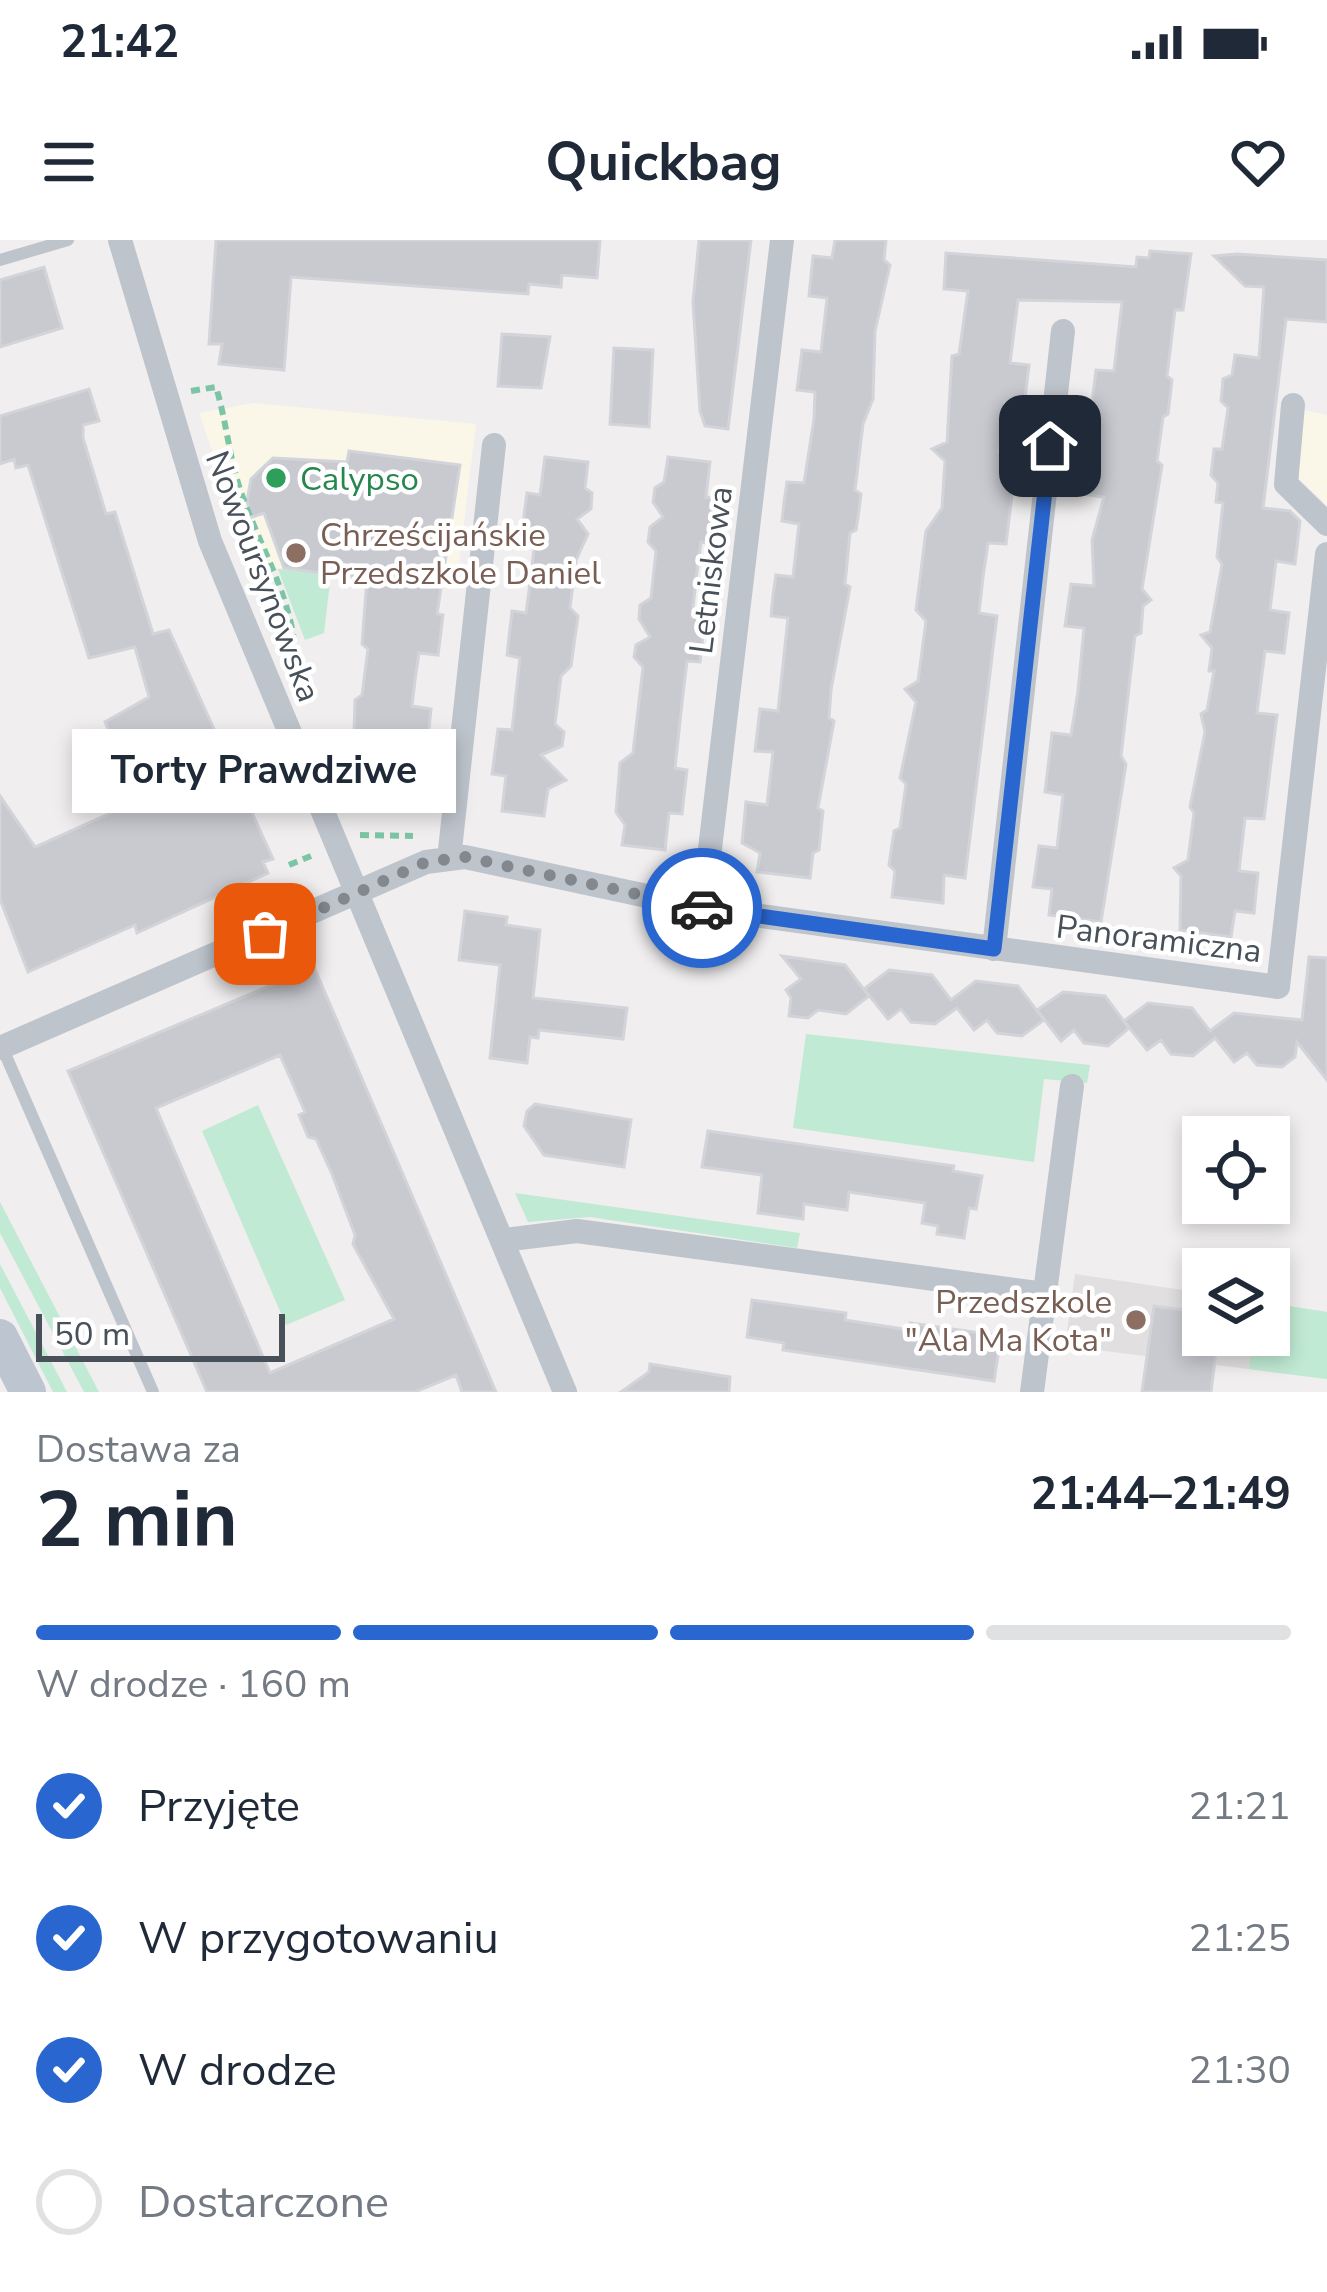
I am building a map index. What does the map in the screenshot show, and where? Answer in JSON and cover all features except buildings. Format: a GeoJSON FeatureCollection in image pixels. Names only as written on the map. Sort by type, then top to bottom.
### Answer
{"type":"FeatureCollection","features":[{"type":"Feature","properties":{"kind":"main road"},"geometry":{"type":"LineString","coordinates":[[0,1337],[28,1392]]}},
{"type":"Feature","properties":{"kind":"street","name":"Nowoursynowska"},"geometry":{"type":"LineString","coordinates":[[120,240],[210,541],[365,888],[565,1392]]}},
{"type":"Feature","properties":{"kind":"street","name":"Letniskowa"},"geometry":{"type":"LineString","coordinates":[[703,908],[782,240]]}},
{"type":"Feature","properties":{"kind":"street"},"geometry":{"type":"LineString","coordinates":[[994,949],[1063,331]]}},
{"type":"Feature","properties":{"kind":"street"},"geometry":{"type":"LineString","coordinates":[[1293,406],[1286,484],[1327,524]]}},
{"type":"Feature","properties":{"kind":"street"},"geometry":{"type":"LineString","coordinates":[[449,860],[494,445]]}},
{"type":"Feature","properties":{"kind":"street","name":"Panoramiczna"},"geometry":{"type":"LineString","coordinates":[[0,1046],[426,862],[449,860],[489,860],[703,908],[1277,987],[1327,554]]}},
{"type":"Feature","properties":{"kind":"street"},"geometry":{"type":"LineString","coordinates":[[1032,1392],[1072,1086]]}},
{"type":"Feature","properties":{"kind":"street"},"geometry":{"type":"LineString","coordinates":[[504,1240],[577,1231],[1045,1294]]}},
{"type":"Feature","properties":{"kind":"lane"},"geometry":{"type":"LineString","coordinates":[[0,260],[68,240]]}},
{"type":"Feature","properties":{"kind":"lane"},"geometry":{"type":"LineString","coordinates":[[0,1046],[153,1392]]}},
{"type":"Feature","properties":{"kind":"path"},"geometry":{"type":"LineString","coordinates":[[188,391],[216,387],[233,442],[238,482],[298,641],[295,675]]}},
{"type":"Feature","properties":{"kind":"path"},"geometry":{"type":"LineString","coordinates":[[365,888],[357,835],[398,836]]}},
{"type":"Feature","properties":{"kind":"path"},"geometry":{"type":"LineString","coordinates":[[289,865],[320,852]]}},
{"type":"Feature","properties":{"kind":"shaded area"},"geometry":{"type":"Polygon","coordinates":[[[253,403],[476,424],[456,589],[284,568],[254,571],[199,413],[253,403]]]}},
{"type":"Feature","properties":{"kind":"shaded area"},"geometry":{"type":"Polygon","coordinates":[[[1303,410],[1327,415],[1327,505],[1297,477],[1303,410]]]}},
{"type":"Feature","properties":{"kind":"shaded area","name":"Przedszkole \"Ala Ma Kota\""},"geometry":{"type":"Polygon","coordinates":[[[1075,1274],[1182,1290],[1182,1356],[1290,1356],[1290,1306],[1327,1312],[1327,1379],[1065,1346],[1075,1274]]]}},
{"type":"Feature","properties":{"kind":"green space"},"geometry":{"type":"Polygon","coordinates":[[[278,569],[331,574],[324,633],[305,640],[278,569]]]}},
{"type":"Feature","properties":{"kind":"green space"},"geometry":{"type":"Polygon","coordinates":[[[806,1034],[1090,1065],[1087,1083],[1044,1079],[1034,1162],[793,1128],[806,1034]]]}},
{"type":"Feature","properties":{"kind":"green space"},"geometry":{"type":"Polygon","coordinates":[[[258,1105],[345,1300],[286,1325],[202,1131],[258,1105]]]}},
{"type":"Feature","properties":{"kind":"green space"},"geometry":{"type":"Polygon","coordinates":[[[515,1193],[800,1233],[797,1248],[590,1217],[528,1222],[515,1193]]]}},
{"type":"Feature","properties":{"kind":"green space"},"geometry":{"type":"Polygon","coordinates":[[[0,1202],[99,1392],[84,1392],[0,1233],[0,1202]]]}},
{"type":"Feature","properties":{"kind":"green space"},"geometry":{"type":"Polygon","coordinates":[[[0,1264],[67,1392],[53,1392],[0,1288],[0,1264]]]}},
{"type":"Feature","properties":{"kind":"green space"},"geometry":{"type":"Polygon","coordinates":[[[1290,1306],[1327,1312],[1327,1379],[1249,1369],[1251,1356],[1290,1356],[1290,1306]]]}},
{"type":"Feature","properties":{"kind":"way so far"},"geometry":{"type":"LineString","coordinates":[[265,934],[426,862],[465,857],[702,908]]}},
{"type":"Feature","properties":{"kind":"place","name":"Calypso"},"geometry":{"type":"Point","coordinates":[276,478]}},
{"type":"Feature","properties":{"kind":"place","name":"Chrześcijańskie Przedszkole Daniel"},"geometry":{"type":"Point","coordinates":[296,553]}},
{"type":"Feature","properties":{"kind":"place","name":"Torty Prawdziwe"},"geometry":{"type":"Point","coordinates":[265,934]}},
{"type":"Feature","properties":{"kind":"place","name":"Przedszkole \"Ala Ma Kota\""},"geometry":{"type":"Point","coordinates":[1136,1320]}},
{"type":"Feature","properties":{"kind":"route"},"geometry":{"type":"LineString","coordinates":[[702,908],[994,949],[1050,446]]}}]}
